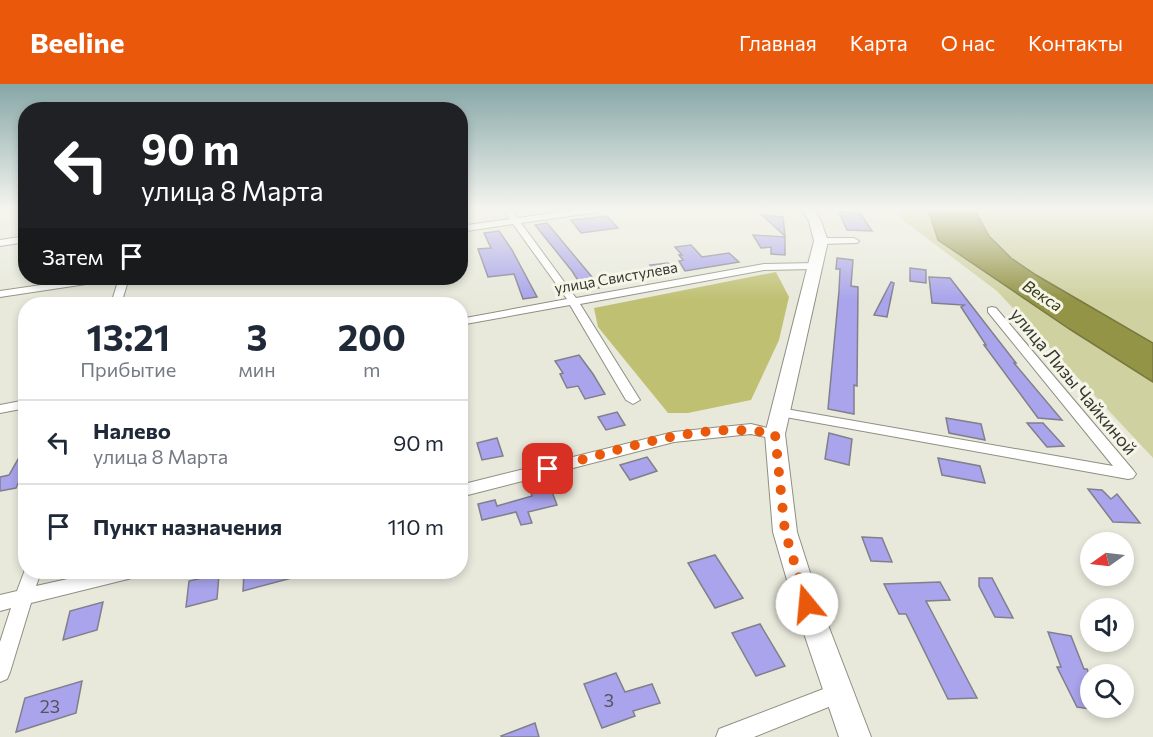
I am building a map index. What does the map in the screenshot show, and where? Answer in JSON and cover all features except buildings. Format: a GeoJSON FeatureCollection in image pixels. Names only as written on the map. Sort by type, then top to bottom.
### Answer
{"type":"FeatureCollection","features":[{"type":"Feature","properties":{"kind":"main road"},"geometry":{"type":"LineString","coordinates":[[820,241],[777,423],[785,532],[855,737]]}},
{"type":"Feature","properties":{"kind":"street"},"geometry":{"type":"LineString","coordinates":[[529,239],[573,301],[633,400]]}},
{"type":"Feature","properties":{"kind":"street"},"geometry":{"type":"LineString","coordinates":[[0,243],[18,240]]}},
{"type":"Feature","properties":{"kind":"street"},"geometry":{"type":"LineString","coordinates":[[820,241],[854,241]]}},
{"type":"Feature","properties":{"kind":"street","name":"улица Свистулева"},"geometry":{"type":"LineString","coordinates":[[468,321],[764,267],[815,266]]}},
{"type":"Feature","properties":{"kind":"street"},"geometry":{"type":"LineString","coordinates":[[0,294],[60,285]]}},
{"type":"Feature","properties":{"kind":"street","name":"улица Лизы Чайкиной"},"geometry":{"type":"LineString","coordinates":[[777,423],[1128,474],[992,310]]}},
{"type":"Feature","properties":{"kind":"street"},"geometry":{"type":"LineString","coordinates":[[0,409],[18,406]]}},
{"type":"Feature","properties":{"kind":"street"},"geometry":{"type":"LineString","coordinates":[[468,489],[674,437],[751,429],[777,423]]}},
{"type":"Feature","properties":{"kind":"street"},"geometry":{"type":"LineString","coordinates":[[0,672],[30,579]]}},
{"type":"Feature","properties":{"kind":"street"},"geometry":{"type":"LineString","coordinates":[[0,603],[99,579]]}},
{"type":"Feature","properties":{"kind":"street"},"geometry":{"type":"LineString","coordinates":[[728,737],[839,693]]}},
{"type":"Feature","properties":{"kind":"green space"},"geometry":{"type":"Polygon","coordinates":[[[929,239],[938,239],[1071,330],[1153,382],[1153,458],[997,291],[929,239]]]}},
{"type":"Feature","properties":{"kind":"green space"},"geometry":{"type":"Polygon","coordinates":[[[992,239],[1153,239],[1153,343],[1036,275],[1011,258],[992,239]]]}},
{"type":"Feature","properties":{"kind":"shaded area"},"geometry":{"type":"Polygon","coordinates":[[[776,272],[789,297],[779,340],[751,400],[688,413],[668,413],[598,327],[594,308],[776,272]]]}},
{"type":"Feature","properties":{"kind":"water","name":"Векса"},"geometry":{"type":"Polygon","coordinates":[[[992,239],[1011,258],[1036,275],[1153,343],[1153,382],[1071,330],[938,240],[992,239]]]}},
{"type":"Feature","properties":{"kind":"route"},"geometry":{"type":"LineString","coordinates":[[548,469],[674,437],[751,429],[775,434],[785,532],[807,604]]}}]}
